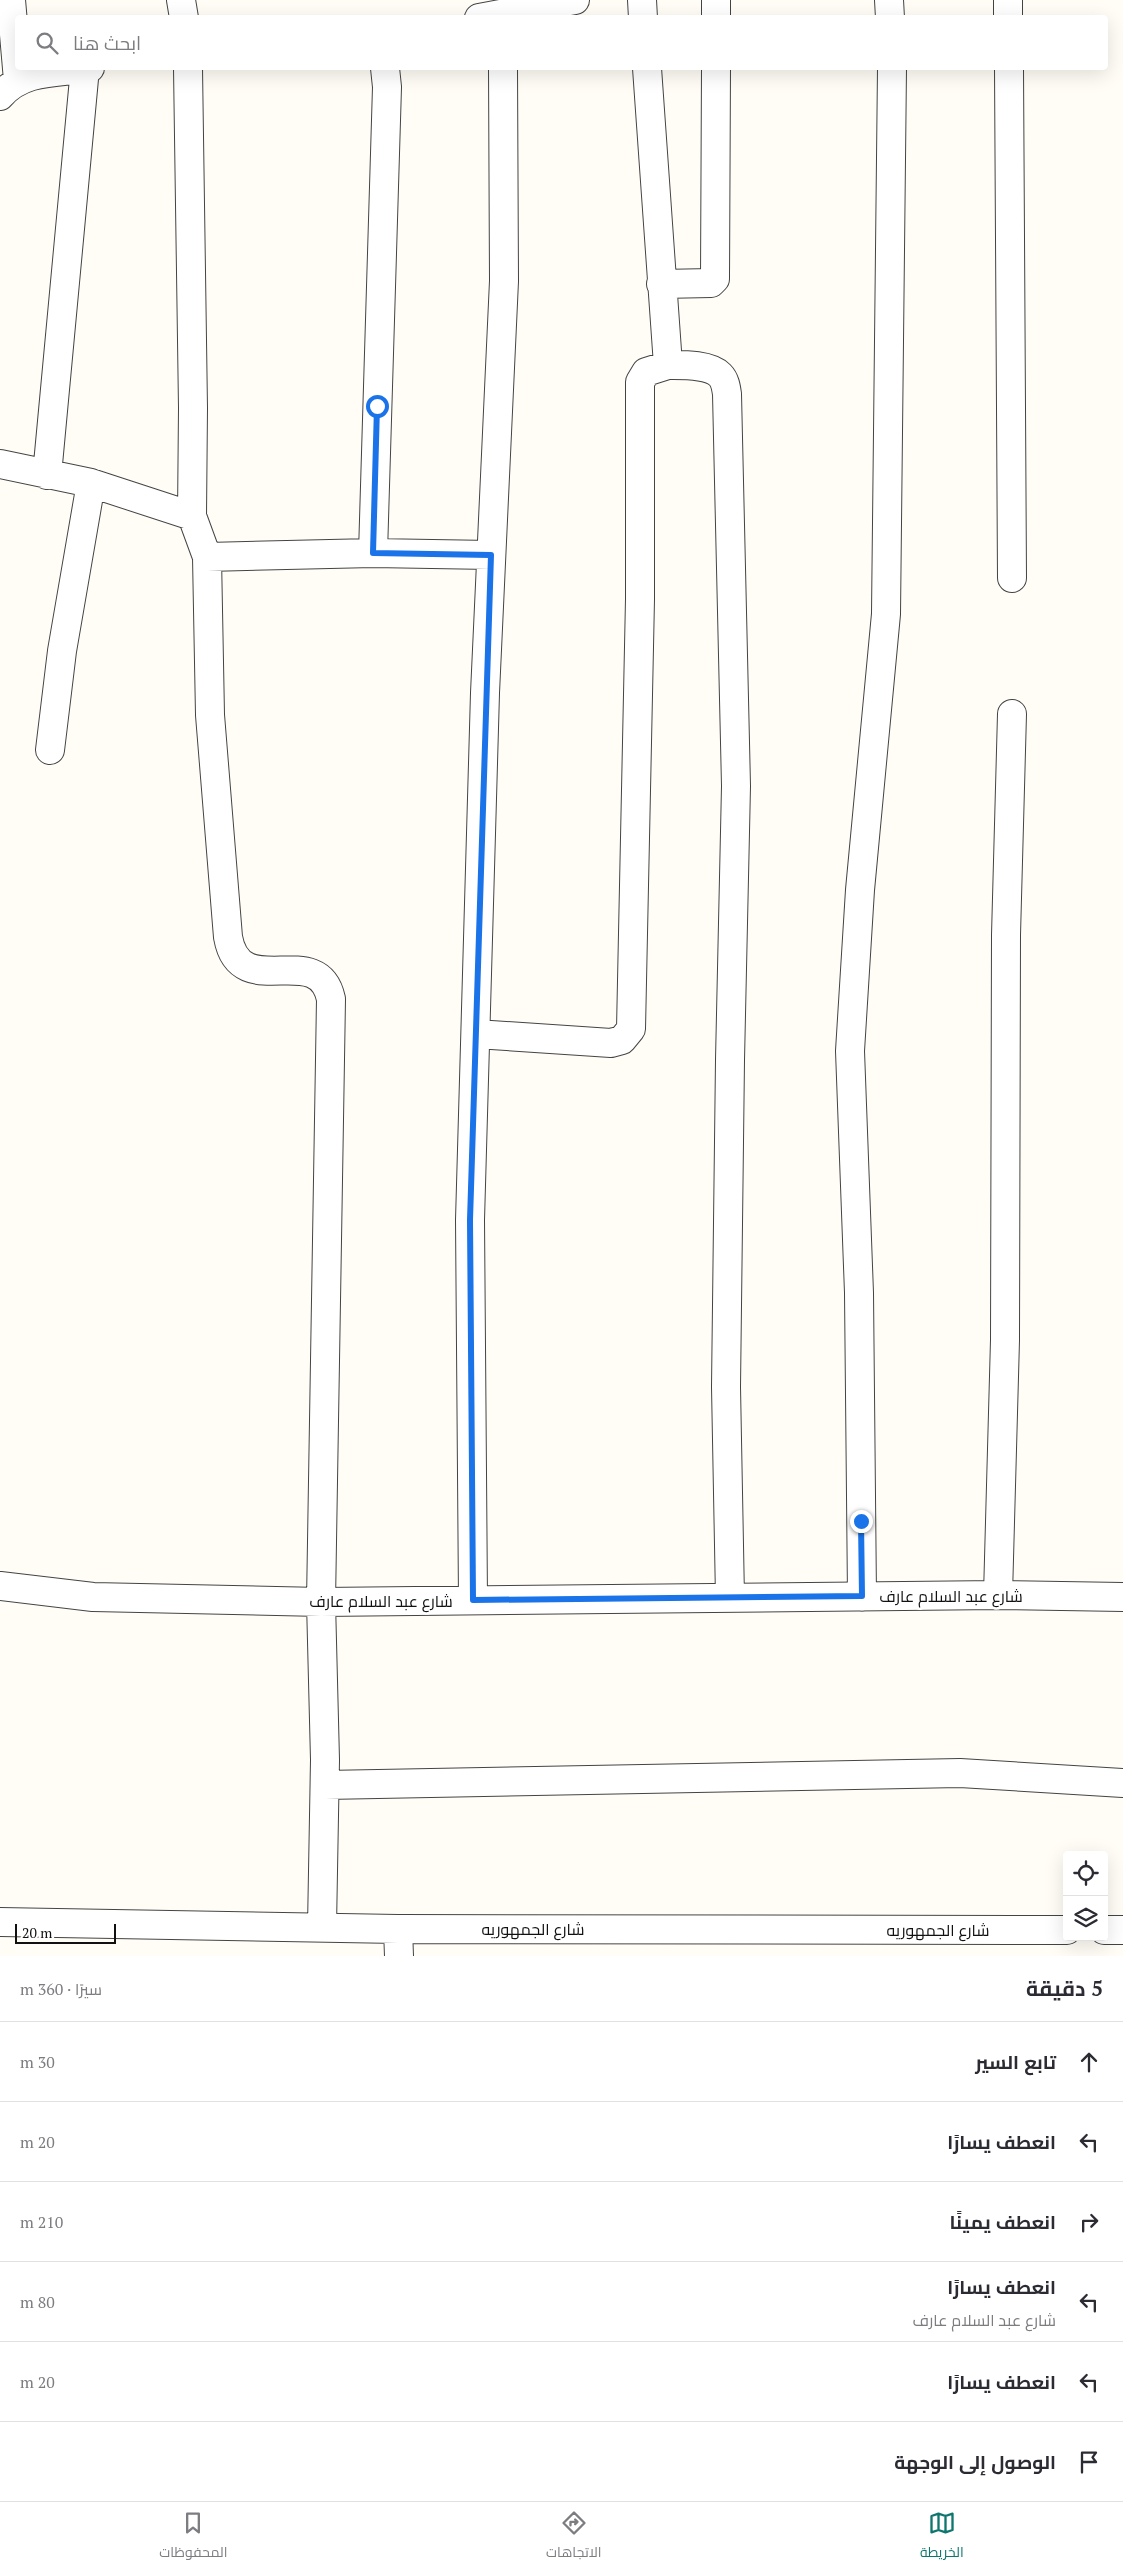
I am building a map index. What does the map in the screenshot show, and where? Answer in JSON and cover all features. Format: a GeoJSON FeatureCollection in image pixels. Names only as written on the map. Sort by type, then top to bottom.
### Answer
{"type":"FeatureCollection","features":[{"type":"Feature","properties":{"kind":"street"},"geometry":{"type":"LineString","coordinates":[[11,0],[9,88],[51,71],[63,70]]}},
{"type":"Feature","properties":{"kind":"street"},"geometry":{"type":"LineString","coordinates":[[181,0],[184,15]]}},
{"type":"Feature","properties":{"kind":"street"},"geometry":{"type":"LineString","coordinates":[[499,15],[575,0]]}},
{"type":"Feature","properties":{"kind":"street"},"geometry":{"type":"LineString","coordinates":[[642,0],[644,15]]}},
{"type":"Feature","properties":{"kind":"street"},"geometry":{"type":"LineString","coordinates":[[716,0],[716,15]]}},
{"type":"Feature","properties":{"kind":"street"},"geometry":{"type":"LineString","coordinates":[[889,0],[890,15]]}},
{"type":"Feature","properties":{"kind":"street"},"geometry":{"type":"LineString","coordinates":[[1008,0],[1008,15]]}},
{"type":"Feature","properties":{"kind":"street"},"geometry":{"type":"LineString","coordinates":[[47,475],[87,70]]}},
{"type":"Feature","properties":{"kind":"street"},"geometry":{"type":"LineString","coordinates":[[188,70],[193,408],[192,516],[207,557],[210,714],[230,947],[234,956],[250,968],[311,972],[321,977],[328,986],[331,999],[320,1602],[325,1785],[322,1927]]}},
{"type":"Feature","properties":{"kind":"street"},"geometry":{"type":"LineString","coordinates":[[373,553],[387,87],[385,70]]}},
{"type":"Feature","properties":{"kind":"street"},"geometry":{"type":"LineString","coordinates":[[473,1600],[470,1220],[491,555],[504,281],[502,70]]}},
{"type":"Feature","properties":{"kind":"street"},"geometry":{"type":"LineString","coordinates":[[647,70],[668,365]]}},
{"type":"Feature","properties":{"kind":"street"},"geometry":{"type":"LineString","coordinates":[[661,284],[711,283],[715,279],[716,70]]}},
{"type":"Feature","properties":{"kind":"street"},"geometry":{"type":"LineString","coordinates":[[862,1596],[859,1293],[850,1052],[860,890],[886,614],[892,70]]}},
{"type":"Feature","properties":{"kind":"street"},"geometry":{"type":"LineString","coordinates":[[1009,70],[1012,578]]}},
{"type":"Feature","properties":{"kind":"street"},"geometry":{"type":"LineString","coordinates":[[476,1034],[611,1043],[622,1040],[630,1029],[640,599],[640,382],[646,372],[668,365],[688,366],[714,371],[724,381],[727,394],[736,786],[726,1387],[730,1598]]}},
{"type":"Feature","properties":{"kind":"street"},"geometry":{"type":"LineString","coordinates":[[0,464],[91,483],[192,516]]}},
{"type":"Feature","properties":{"kind":"street"},"geometry":{"type":"LineString","coordinates":[[50,750],[62,651],[91,483]]}},
{"type":"Feature","properties":{"kind":"street"},"geometry":{"type":"LineString","coordinates":[[207,557],[373,553],[491,555]]}},
{"type":"Feature","properties":{"kind":"street"},"geometry":{"type":"LineString","coordinates":[[998,1595],[1005,1340],[1006,935],[1012,714]]}},
{"type":"Feature","properties":{"kind":"street","name":"شارع عبد السلام عارف"},"geometry":{"type":"LineString","coordinates":[[0,1586],[93,1598],[320,1602],[998,1595],[1123,1597]]}},
{"type":"Feature","properties":{"kind":"street"},"geometry":{"type":"LineString","coordinates":[[325,1785],[960,1773],[1123,1783]]}},
{"type":"Feature","properties":{"kind":"street","name":"شارع الجمهوريه"},"geometry":{"type":"LineString","coordinates":[[0,1922],[398,1929],[1063,1930]]}},
{"type":"Feature","properties":{"kind":"street"},"geometry":{"type":"LineString","coordinates":[[398,1929],[399,1956]]}},
{"type":"Feature","properties":{"kind":"street"},"geometry":{"type":"LineString","coordinates":[[1108,1930],[1123,1930]]}},
{"type":"Feature","properties":{"kind":"route"},"geometry":{"type":"LineString","coordinates":[[377,406],[373,553],[491,555],[485,693],[470,1220],[473,1600],[862,1596],[861,1521]]}}]}
